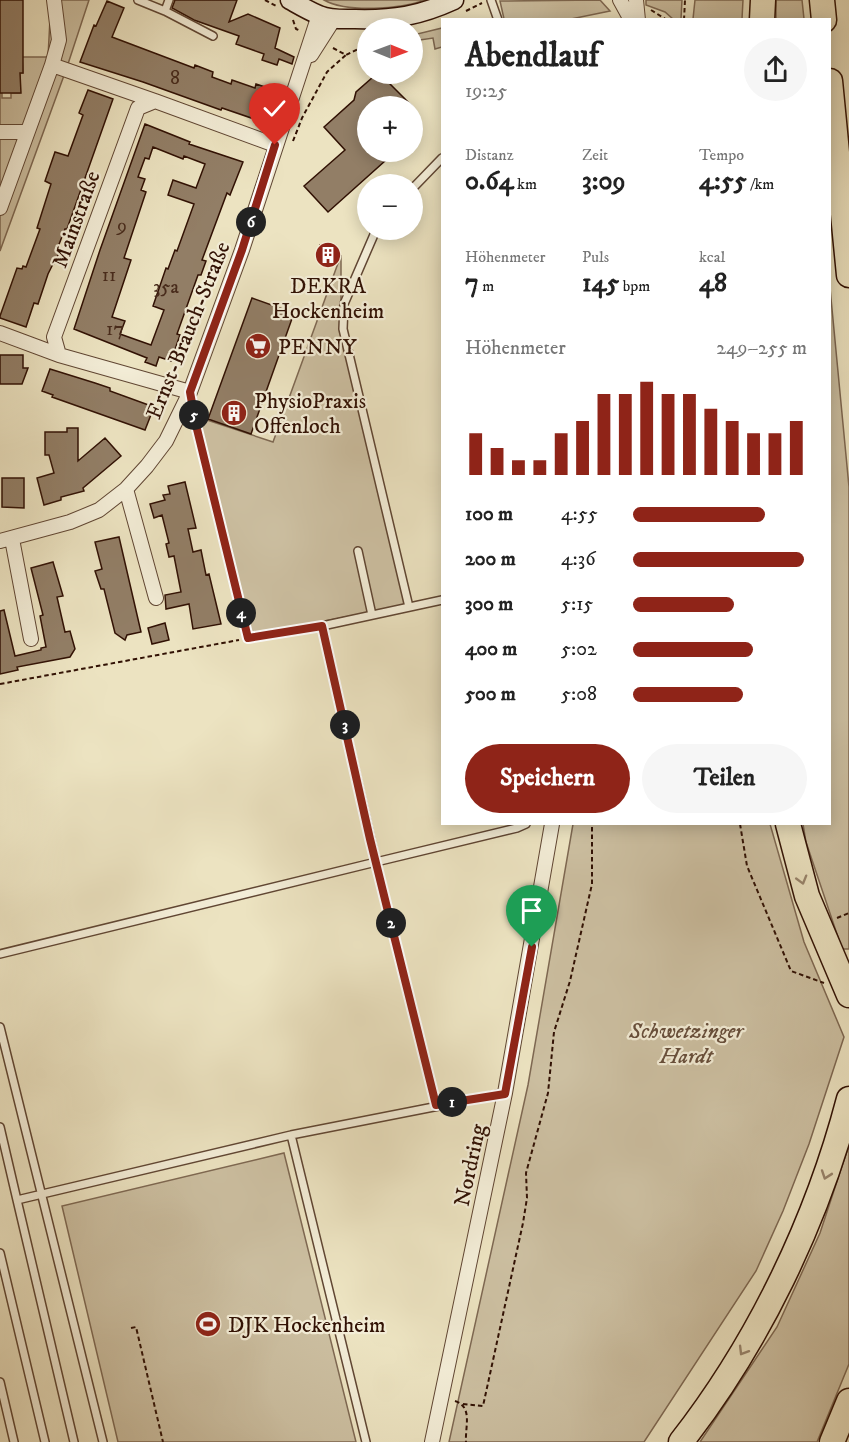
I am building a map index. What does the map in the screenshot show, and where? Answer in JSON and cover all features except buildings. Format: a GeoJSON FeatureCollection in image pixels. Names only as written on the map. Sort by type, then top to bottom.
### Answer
{"type":"FeatureCollection","features":[{"type":"Feature","properties":{"kind":"highway"},"geometry":{"type":"LineString","coordinates":[[762,18],[763,0]]}},
{"type":"Feature","properties":{"kind":"highway"},"geometry":{"type":"LineString","coordinates":[[822,0],[824,18]]}},
{"type":"Feature","properties":{"kind":"highway"},"geometry":{"type":"LineString","coordinates":[[831,91],[849,275]]}},
{"type":"Feature","properties":{"kind":"highway"},"geometry":{"type":"LineString","coordinates":[[788,825],[807,896],[827,928],[849,995]]}},
{"type":"Feature","properties":{"kind":"highway"},"geometry":{"type":"LineString","coordinates":[[681,1442],[744,1349],[774,1293],[821,1187],[849,1099]]}},
{"type":"Feature","properties":{"kind":"highway"},"geometry":{"type":"LineString","coordinates":[[832,1442],[849,1401]]}},
{"type":"Feature","properties":{"kind":"main road"},"geometry":{"type":"LineString","coordinates":[[290,0],[326,17],[401,18],[432,10],[458,7]]}},
{"type":"Feature","properties":{"kind":"street"},"geometry":{"type":"LineString","coordinates":[[0,208],[59,40],[54,0]]}},
{"type":"Feature","properties":{"kind":"street"},"geometry":{"type":"LineString","coordinates":[[621,0],[631,18]]}},
{"type":"Feature","properties":{"kind":"street","name":"Ernst-Brauch-Straße"},"geometry":{"type":"LineString","coordinates":[[31,639],[6,540],[70,522],[99,510],[126,489],[165,441],[190,392],[242,250],[275,145],[302,72],[326,17]]}},
{"type":"Feature","properties":{"kind":"street"},"geometry":{"type":"LineString","coordinates":[[52,65],[275,145]]}},
{"type":"Feature","properties":{"kind":"street","name":"Mainstraße"},"geometry":{"type":"LineString","coordinates":[[59,355],[54,338],[138,108],[155,101]]}},
{"type":"Feature","properties":{"kind":"street"},"geometry":{"type":"LineString","coordinates":[[0,132],[26,132]]}},
{"type":"Feature","properties":{"kind":"street"},"geometry":{"type":"LineString","coordinates":[[0,333],[59,355],[190,392]]}},
{"type":"Feature","properties":{"kind":"street"},"geometry":{"type":"LineString","coordinates":[[126,489],[156,598]]}},
{"type":"Feature","properties":{"kind":"street","name":"Nordring"},"geometry":{"type":"LineString","coordinates":[[432,1442],[505,1094],[552,825]]}},
{"type":"Feature","properties":{"kind":"lane"},"geometry":{"type":"LineString","coordinates":[[138,0],[213,36]]}},
{"type":"Feature","properties":{"kind":"lane"},"geometry":{"type":"LineString","coordinates":[[165,11],[169,0]]}},
{"type":"Feature","properties":{"kind":"lane"},"geometry":{"type":"LineString","coordinates":[[489,0],[497,18]]}},
{"type":"Feature","properties":{"kind":"lane"},"geometry":{"type":"LineString","coordinates":[[423,178],[441,159]]}},
{"type":"Feature","properties":{"kind":"lane"},"geometry":{"type":"LineString","coordinates":[[371,240],[344,304],[343,329],[409,607]]}},
{"type":"Feature","properties":{"kind":"lane"},"geometry":{"type":"LineString","coordinates":[[358,551],[372,615]]}},
{"type":"Feature","properties":{"kind":"lane"},"geometry":{"type":"LineString","coordinates":[[248,638],[322,626],[441,600]]}},
{"type":"Feature","properties":{"kind":"lane"},"geometry":{"type":"LineString","coordinates":[[322,626],[376,862],[436,1105]]}},
{"type":"Feature","properties":{"kind":"lane"},"geometry":{"type":"LineString","coordinates":[[0,954],[524,825]]}},
{"type":"Feature","properties":{"kind":"lane"},"geometry":{"type":"LineString","coordinates":[[0,1027],[103,1442]]}},
{"type":"Feature","properties":{"kind":"lane"},"geometry":{"type":"LineString","coordinates":[[17,1200],[291,1135],[436,1105],[505,1094]]}},
{"type":"Feature","properties":{"kind":"lane"},"geometry":{"type":"LineString","coordinates":[[0,1127],[74,1442]]}},
{"type":"Feature","properties":{"kind":"lane"},"geometry":{"type":"LineString","coordinates":[[291,1135],[366,1442]]}},
{"type":"Feature","properties":{"kind":"lane"},"geometry":{"type":"LineString","coordinates":[[0,1253],[45,1442]]}},
{"type":"Feature","properties":{"kind":"lane"},"geometry":{"type":"LineString","coordinates":[[0,1382],[14,1442]]}},
{"type":"Feature","properties":{"kind":"path"},"geometry":{"type":"LineString","coordinates":[[458,7],[489,0]]}},
{"type":"Feature","properties":{"kind":"path"},"geometry":{"type":"LineString","coordinates":[[684,18],[685,0]]}},
{"type":"Feature","properties":{"kind":"path"},"geometry":{"type":"LineString","coordinates":[[639,9],[662,18]]}},
{"type":"Feature","properties":{"kind":"path"},"geometry":{"type":"LineString","coordinates":[[290,149],[302,118],[327,72],[346,55]]}},
{"type":"Feature","properties":{"kind":"path"},"geometry":{"type":"LineString","coordinates":[[0,684],[248,638],[190,392]]}},
{"type":"Feature","properties":{"kind":"path"},"geometry":{"type":"LineString","coordinates":[[441,1398],[483,1406],[527,1198],[526,1173],[548,1093],[554,1032],[570,981],[582,919],[592,884],[592,825]]}},
{"type":"Feature","properties":{"kind":"path"},"geometry":{"type":"LineString","coordinates":[[741,825],[747,866],[791,971],[825,984]]}},
{"type":"Feature","properties":{"kind":"path"},"geometry":{"type":"LineString","coordinates":[[827,928],[849,913]]}},
{"type":"Feature","properties":{"kind":"path"},"geometry":{"type":"LineString","coordinates":[[131,1328],[136,1327],[163,1442]]}},
{"type":"Feature","properties":{"kind":"path"},"geometry":{"type":"LineString","coordinates":[[463,1404],[467,1415],[466,1442]]}},
{"type":"Feature","properties":{"kind":"green space"},"geometry":{"type":"Polygon","coordinates":[[[51,0],[89,0],[0,251],[0,93],[2,93],[2,98],[11,98],[11,93],[20,93],[20,73],[23,73],[22,57],[48,57],[51,0]]]}},
{"type":"Feature","properties":{"kind":"green space"},"geometry":{"type":"Polygon","coordinates":[[[324,0],[425,0],[402,6],[360,8],[346,7],[324,0]]]}},
{"type":"Feature","properties":{"kind":"green space"},"geometry":{"type":"Polygon","coordinates":[[[600,0],[610,11],[576,18],[504,18],[500,1],[600,0]]]}},
{"type":"Feature","properties":{"kind":"green space"},"geometry":{"type":"Polygon","coordinates":[[[646,0],[682,0],[681,18],[672,18],[665,12],[646,5],[646,0]]]}},
{"type":"Feature","properties":{"kind":"green space"},"geometry":{"type":"Polygon","coordinates":[[[695,0],[743,0],[742,18],[693,18],[695,0]]]}},
{"type":"Feature","properties":{"kind":"green space"},"geometry":{"type":"Polygon","coordinates":[[[776,0],[802,0],[804,18],[776,18],[776,0]]]}},
{"type":"Feature","properties":{"kind":"green space"},"geometry":{"type":"Polygon","coordinates":[[[441,28],[441,47],[435,49],[433,38],[423,40],[423,33],[441,28]]]}},
{"type":"Feature","properties":{"kind":"green space"},"geometry":{"type":"Polygon","coordinates":[[[341,255],[341,331],[406,605],[249,636],[198,417],[273,442],[341,255]]]}},
{"type":"Feature","properties":{"kind":"green space"},"geometry":{"type":"Polygon","coordinates":[[[831,298],[849,487],[849,949],[842,949],[806,842],[803,825],[831,825],[831,298]]]}},
{"type":"Feature","properties":{"kind":"green space","name":"Schwetzinger Hardt"},"geometry":{"type":"Polygon","coordinates":[[[573,825],[770,825],[804,942],[844,1037],[809,1144],[783,1211],[756,1271],[644,1442],[449,1442],[528,1085],[573,825]]]}},
{"type":"Feature","properties":{"kind":"green space"},"geometry":{"type":"Polygon","coordinates":[[[849,1145],[849,1364],[817,1442],[700,1442],[777,1327],[820,1233],[849,1145]]]}},
{"type":"Feature","properties":{"kind":"green space","name":"DJK Hockenheim"},"geometry":{"type":"Polygon","coordinates":[[[284,1153],[356,1442],[118,1442],[62,1206],[284,1153]]]}},
{"type":"Feature","properties":{"kind":"place","name":"DEKRA Hockenheim"},"geometry":{"type":"Point","coordinates":[328,255]}},
{"type":"Feature","properties":{"kind":"place","name":"PENNY"},"geometry":{"type":"Point","coordinates":[258,346]}},
{"type":"Feature","properties":{"kind":"place","name":"PhysioPraxis Offenloch"},"geometry":{"type":"Point","coordinates":[234,413]}},
{"type":"Feature","properties":{"kind":"place","name":"DJK Hockenheim"},"geometry":{"type":"Point","coordinates":[208,1324]}},
{"type":"Feature","properties":{"kind":"route"},"geometry":{"type":"LineString","coordinates":[[275,145],[242,250],[190,392],[248,638],[322,626],[370,839],[436,1105],[505,1094],[532,947]]}}]}
